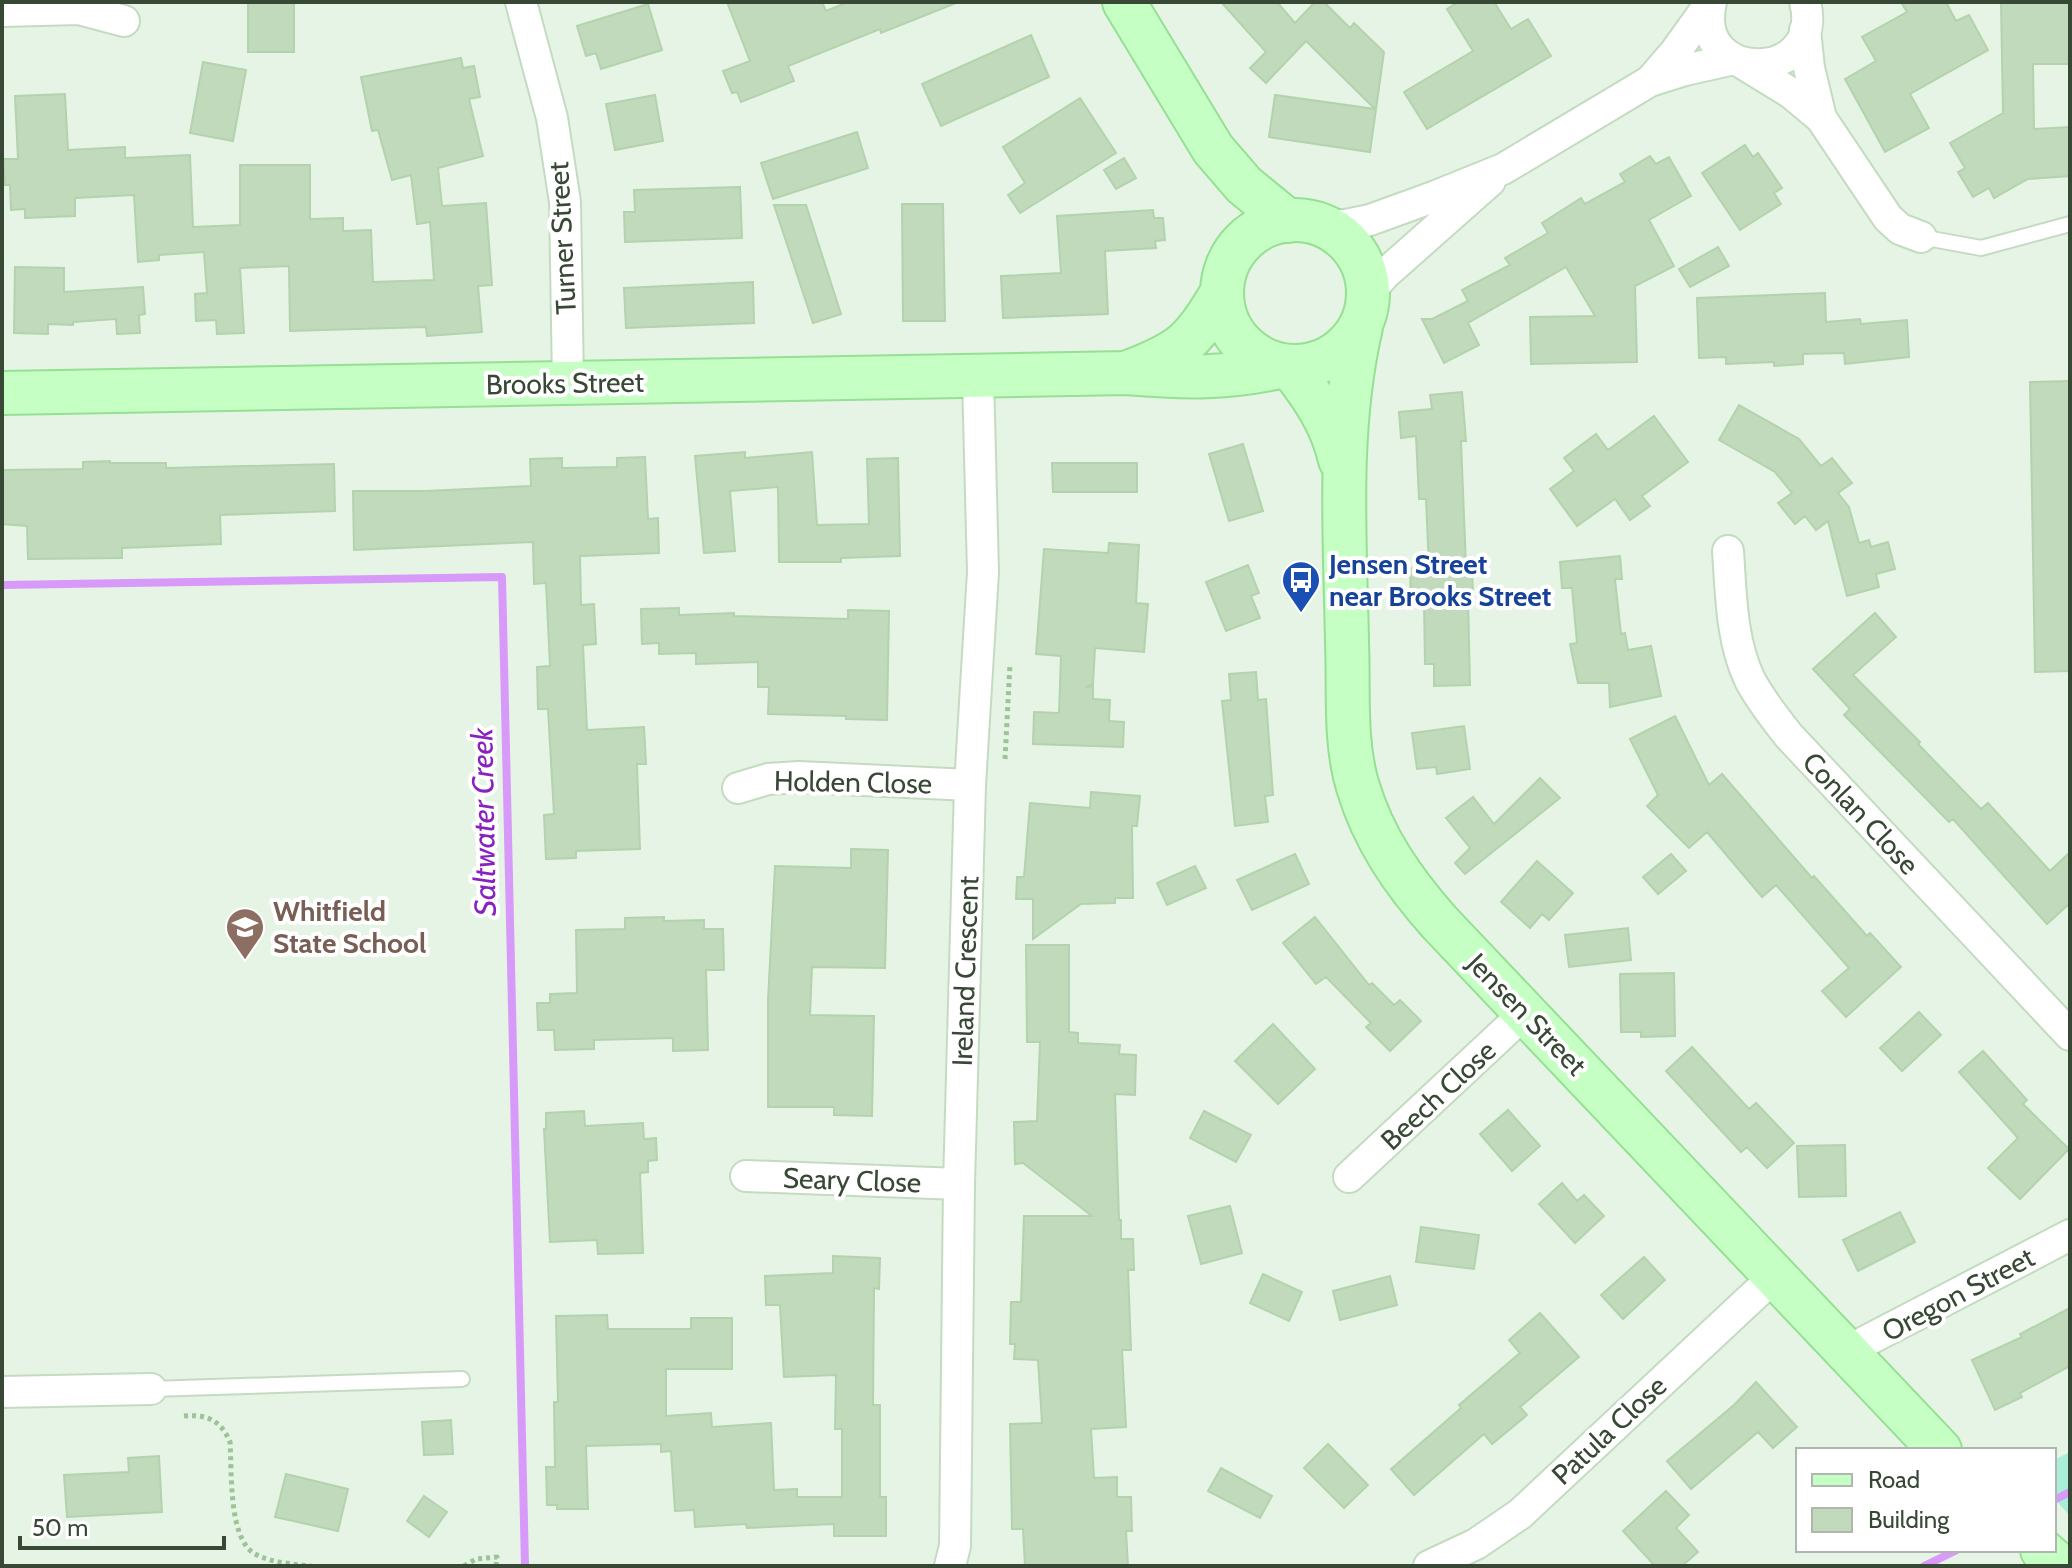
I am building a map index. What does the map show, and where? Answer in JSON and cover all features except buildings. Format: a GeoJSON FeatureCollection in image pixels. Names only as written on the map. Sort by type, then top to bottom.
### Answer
{"type":"FeatureCollection","features":[{"type":"Feature","properties":{"kind":"street","name":"Turner Street"},"geometry":{"type":"LineString","coordinates":[[521,2],[552,118],[565,202],[568,383]]}},
{"type":"Feature","properties":{"kind":"street"},"geometry":{"type":"LineString","coordinates":[[1124,2],[1213,149],[1244,185],[1306,223],[1344,238],[1360,257],[1368,280],[1365,309]]}},
{"type":"Feature","properties":{"kind":"street"},"geometry":{"type":"LineString","coordinates":[[1711,2],[1708,19],[1712,35],[1721,49],[1784,88],[1821,118],[1888,218],[1900,229],[1921,237]]}},
{"type":"Feature","properties":{"kind":"street"},"geometry":{"type":"LineString","coordinates":[[1650,81],[1711,2]]}},
{"type":"Feature","properties":{"kind":"street"},"geometry":{"type":"LineString","coordinates":[[2,11],[79,9],[124,21]]}},
{"type":"Feature","properties":{"kind":"street"},"geometry":{"type":"LineString","coordinates":[[1503,169],[1385,274],[1337,354],[1315,364],[1287,366],[1261,359],[1243,345],[1229,325],[1222,292],[1226,268],[1237,248],[1265,227],[1306,223],[1346,225],[1370,220],[1503,169],[1650,81],[1685,70],[1738,61],[1758,66],[1781,60],[1799,45],[1810,14]]}},
{"type":"Feature","properties":{"kind":"street"},"geometry":{"type":"LineString","coordinates":[[1810,14],[1809,68],[1821,118]]}},
{"type":"Feature","properties":{"kind":"street"},"geometry":{"type":"LineString","coordinates":[[1213,149],[1237,248]]}},
{"type":"Feature","properties":{"kind":"street","name":"Brooks Street"},"geometry":{"type":"LineString","coordinates":[[1127,373],[1165,358],[1191,339],[1222,292]]}},
{"type":"Feature","properties":{"kind":"street","name":"Jensen Street"},"geometry":{"type":"LineString","coordinates":[[1365,309],[1352,366],[1343,473],[1350,736],[1357,783],[1382,846],[1416,895],[1938,1448]]}},
{"type":"Feature","properties":{"kind":"street","name":"Brooks Street"},"geometry":{"type":"LineString","coordinates":[[2,393],[1127,373],[1188,379],[1287,366]]}},
{"type":"Feature","properties":{"kind":"street","name":"Jensen Street"},"geometry":{"type":"LineString","coordinates":[[1287,366],[1306,387],[1335,437],[1343,473]]}},
{"type":"Feature","properties":{"kind":"street","name":"Ireland Crescent"},"geometry":{"type":"LineString","coordinates":[[950,1566],[955,1546],[959,1184],[970,785],[983,572],[978,377]]}},
{"type":"Feature","properties":{"kind":"street","name":"Conlan Close"},"geometry":{"type":"LineString","coordinates":[[1728,551],[1738,644],[1749,677],[1763,704],[1789,736],[2070,1035]]}},
{"type":"Feature","properties":{"kind":"street","name":"Holden Close"},"geometry":{"type":"LineString","coordinates":[[738,788],[768,779],[799,777],[970,785]]}},
{"type":"Feature","properties":{"kind":"street","name":"Beech Close"},"geometry":{"type":"LineString","coordinates":[[1349,1177],[1526,1012]]}},
{"type":"Feature","properties":{"kind":"street","name":"Seary Close"},"geometry":{"type":"LineString","coordinates":[[746,1176],[959,1184]]}},
{"type":"Feature","properties":{"kind":"street","name":"Oregon Street"},"geometry":{"type":"LineString","coordinates":[[1845,1352],[2070,1235]]}},
{"type":"Feature","properties":{"kind":"street","name":"Patula Close"},"geometry":{"type":"LineString","coordinates":[[1429,1566],[1476,1544],[1520,1514],[1776,1275]]}},
{"type":"Feature","properties":{"kind":"street"},"geometry":{"type":"LineString","coordinates":[[2,1392],[151,1389]]}},
{"type":"Feature","properties":{"kind":"street"},"geometry":{"type":"LineString","coordinates":[[2044,1552],[2060,1566]]}},
{"type":"Feature","properties":{"kind":"lane"},"geometry":{"type":"LineString","coordinates":[[1921,237],[1981,248],[2070,224]]}},
{"type":"Feature","properties":{"kind":"lane"},"geometry":{"type":"LineString","coordinates":[[151,1389],[462,1379]]}},
{"type":"Feature","properties":{"kind":"path"},"geometry":{"type":"LineString","coordinates":[[1005,759],[1010,664]]}},
{"type":"Feature","properties":{"kind":"path"},"geometry":{"type":"LineString","coordinates":[[184,1416],[208,1417],[226,1432],[230,1442],[236,1525],[244,1545],[255,1554],[273,1561],[311,1566]]}},
{"type":"Feature","properties":{"kind":"path"},"geometry":{"type":"LineString","coordinates":[[464,1566],[476,1559],[497,1557],[496,1566]]}},
{"type":"Feature","properties":{"kind":"shaded area"},"geometry":{"type":"Polygon","coordinates":[[[2070,1452],[2070,1516],[2056,1500],[2056,1459],[2070,1452]]]}},
{"type":"Feature","properties":{"kind":"waterway","name":"Saltwater Creek"},"geometry":{"type":"LineString","coordinates":[[2,585],[502,577],[525,1566]]}},
{"type":"Feature","properties":{"kind":"waterway","name":"Saltwater Creek"},"geometry":{"type":"LineString","coordinates":[[2056,1499],[2070,1492]]}},
{"type":"Feature","properties":{"kind":"waterway","name":"Saltwater Creek"},"geometry":{"type":"LineString","coordinates":[[1924,1566],[1953,1552]]}},
{"type":"Feature","properties":{"kind":"place","name":"Jensen Street near Brooks Street"},"geometry":{"type":"Point","coordinates":[1301,614]}},
{"type":"Feature","properties":{"kind":"place","name":"Whitfield State School"},"geometry":{"type":"Point","coordinates":[245,961]}}]}
